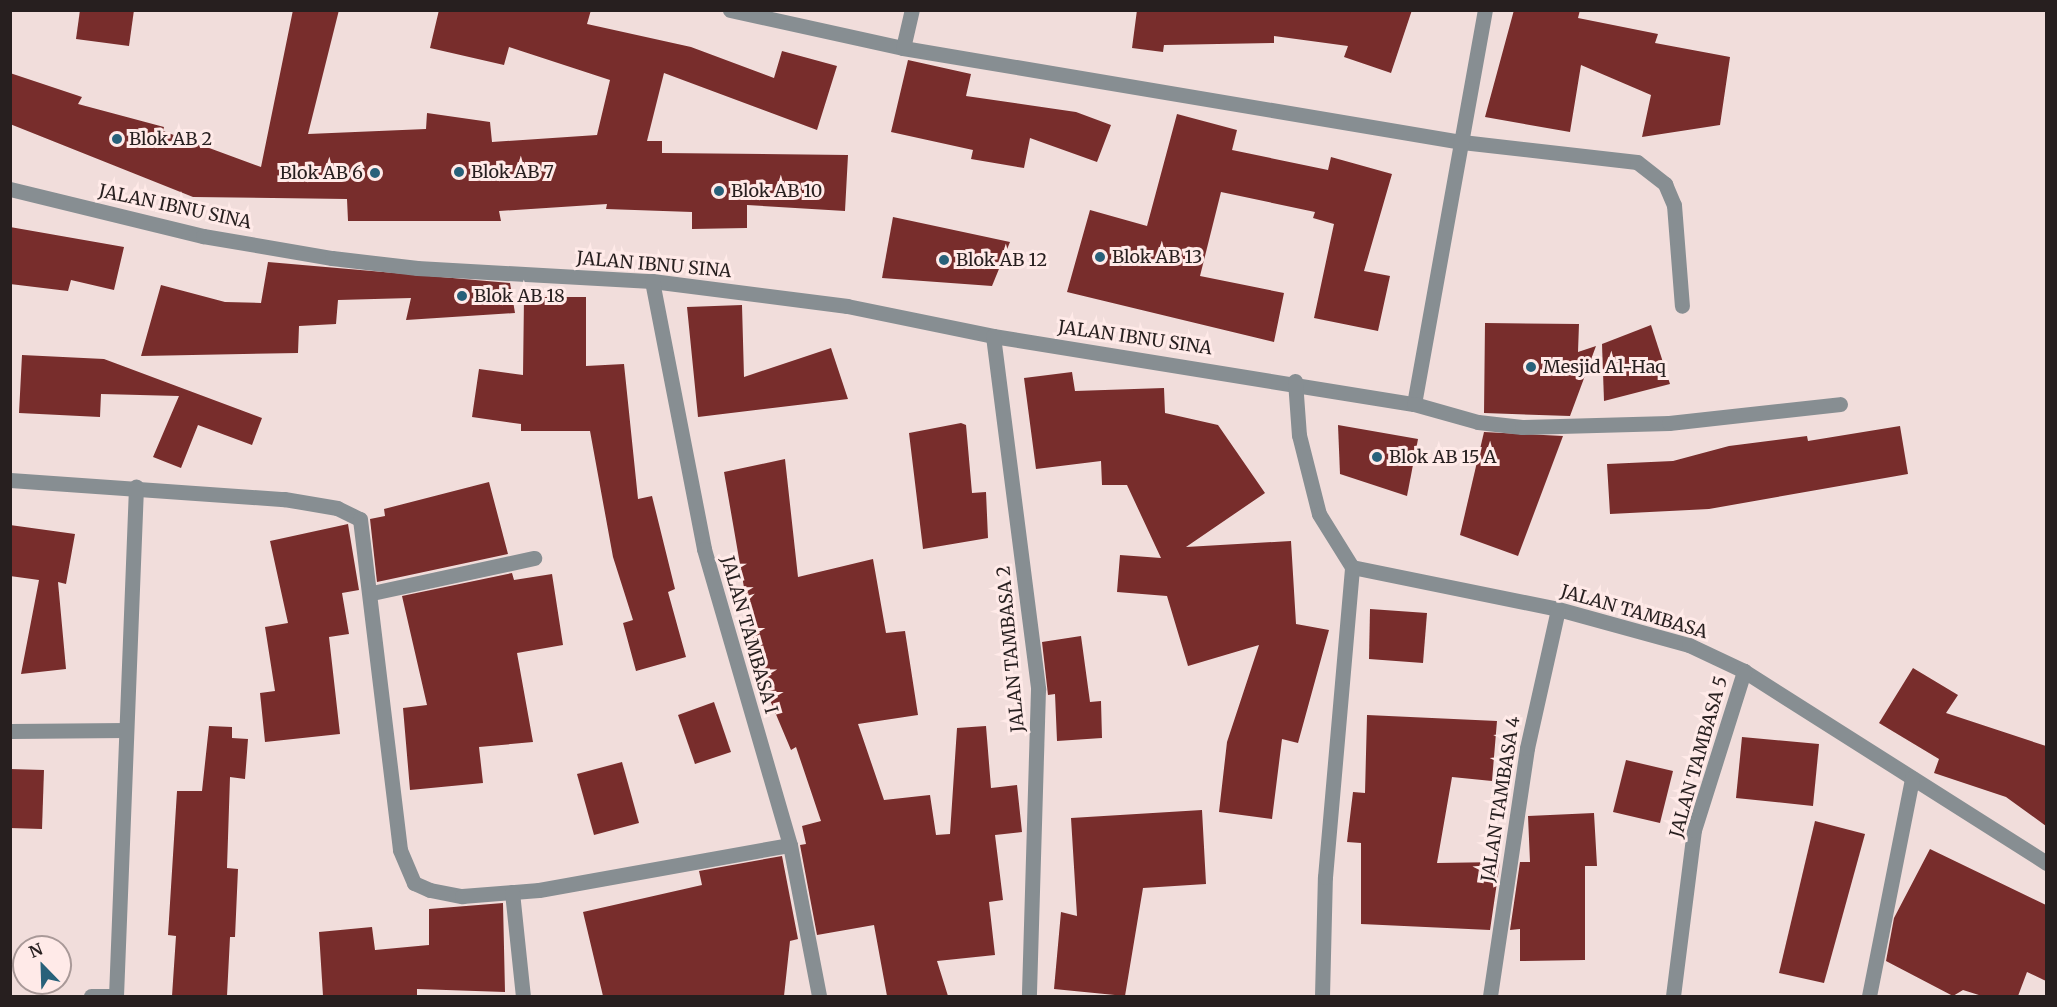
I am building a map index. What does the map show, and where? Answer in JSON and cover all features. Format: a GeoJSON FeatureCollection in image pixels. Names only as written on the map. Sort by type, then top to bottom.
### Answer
{"type":"FeatureCollection","features":[{"type":"Feature","properties":{"kind":"street"},"geometry":{"type":"LineString","coordinates":[[730,10],[903,48],[1462,141],[1606,155],[1653,171],[1674,205],[1682,306]]}},
{"type":"Feature","properties":{"kind":"street"},"geometry":{"type":"LineString","coordinates":[[903,48],[912,10]]}},
{"type":"Feature","properties":{"kind":"street"},"geometry":{"type":"LineString","coordinates":[[1414,404],[1485,10]]}},
{"type":"Feature","properties":{"kind":"street","name":"JALAN IBNU SINA"},"geometry":{"type":"LineString","coordinates":[[10,189],[202,236],[332,258],[417,268],[652,281],[846,306],[993,336],[1295,381],[1414,404],[1478,422],[1522,427],[1669,423],[1840,404]]}},
{"type":"Feature","properties":{"kind":"street","name":"JALAN TAMBASA I"},"geometry":{"type":"LineString","coordinates":[[652,281],[704,549],[790,845],[819,996]]}},
{"type":"Feature","properties":{"kind":"street","name":"JALAN TAMBASA 2"},"geometry":{"type":"LineString","coordinates":[[993,336],[1038,689],[1029,996]]}},
{"type":"Feature","properties":{"kind":"street"},"geometry":{"type":"LineString","coordinates":[[1295,381],[1299,435],[1319,514],[1352,567],[1325,877],[1322,996]]}},
{"type":"Feature","properties":{"kind":"street"},"geometry":{"type":"LineString","coordinates":[[10,480],[136,486],[337,508],[360,519],[372,593],[400,850],[414,883],[462,896],[512,892],[790,845]]}},
{"type":"Feature","properties":{"kind":"street"},"geometry":{"type":"LineString","coordinates":[[91,996],[116,996],[136,486]]}},
{"type":"Feature","properties":{"kind":"street"},"geometry":{"type":"LineString","coordinates":[[372,593],[534,558]]}},
{"type":"Feature","properties":{"kind":"street","name":"JALAN TAMBASA"},"geometry":{"type":"LineString","coordinates":[[1352,567],[1558,609],[1689,645],[1744,671],[2046,863]]}},
{"type":"Feature","properties":{"kind":"street","name":"JALAN TAMBASA 4"},"geometry":{"type":"LineString","coordinates":[[1490,996],[1527,748],[1558,609]]}},
{"type":"Feature","properties":{"kind":"street","name":"JALAN TAMBASA 5"},"geometry":{"type":"LineString","coordinates":[[1673,996],[1694,830],[1744,671]]}},
{"type":"Feature","properties":{"kind":"street"},"geometry":{"type":"LineString","coordinates":[[10,731],[126,730]]}},
{"type":"Feature","properties":{"kind":"street"},"geometry":{"type":"LineString","coordinates":[[1869,996],[1912,778]]}},
{"type":"Feature","properties":{"kind":"street"},"geometry":{"type":"LineString","coordinates":[[512,892],[523,996]]}},
{"type":"Feature","properties":{"kind":"building"},"geometry":{"type":"Polygon","coordinates":[[[80,10],[134,10],[129,46],[76,39],[80,10]]]}},
{"type":"Feature","properties":{"kind":"building"},"geometry":{"type":"Polygon","coordinates":[[[293,10],[339,10],[308,134],[426,129],[427,113],[490,122],[492,142],[597,135],[610,80],[509,47],[504,65],[430,48],[439,10],[591,10],[587,24],[691,47],[774,78],[782,51],[837,66],[817,130],[664,73],[647,141],[662,141],[662,153],[848,155],[845,211],[747,205],[747,228],[692,229],[692,212],[606,209],[607,204],[499,211],[501,221],[348,221],[347,199],[193,197],[10,124],[10,73],[82,97],[78,104],[164,127],[163,131],[261,167],[293,10]]]}},
{"type":"Feature","properties":{"kind":"building"},"geometry":{"type":"Polygon","coordinates":[[[1137,10],[1412,10],[1391,73],[1344,57],[1348,46],[1274,36],[1274,43],[1164,45],[1163,52],[1132,48],[1137,10]]]}},
{"type":"Feature","properties":{"kind":"building"},"geometry":{"type":"Polygon","coordinates":[[[1514,10],[1580,10],[1578,18],[1658,34],[1655,43],[1730,57],[1720,125],[1642,137],[1651,95],[1581,65],[1570,132],[1485,117],[1514,10]]]}},
{"type":"Feature","properties":{"kind":"building"},"geometry":{"type":"Polygon","coordinates":[[[908,60],[971,74],[966,96],[1076,112],[1111,125],[1097,162],[1030,138],[1024,168],[971,159],[973,150],[891,132],[908,60]]]}},
{"type":"Feature","properties":{"kind":"building"},"geometry":{"type":"Polygon","coordinates":[[[1177,114],[1237,130],[1232,150],[1328,170],[1331,157],[1392,174],[1364,271],[1390,276],[1378,331],[1314,318],[1334,224],[1313,218],[1315,212],[1221,192],[1200,276],[1284,293],[1274,342],[1067,292],[1090,210],[1147,226],[1177,114]]]}},
{"type":"Feature","properties":{"kind":"building","name":"Blok AB 12"},"geometry":{"type":"Polygon","coordinates":[[[893,217],[1010,242],[992,286],[882,278],[893,217]]]}},
{"type":"Feature","properties":{"kind":"building"},"geometry":{"type":"Polygon","coordinates":[[[10,227],[124,247],[114,290],[71,280],[68,291],[10,284],[10,227]]]}},
{"type":"Feature","properties":{"kind":"building"},"geometry":{"type":"Polygon","coordinates":[[[268,262],[510,283],[515,313],[406,320],[411,298],[338,300],[336,324],[299,326],[298,353],[141,356],[161,285],[225,302],[261,303],[268,262]]]}},
{"type":"Feature","properties":{"kind":"building"},"geometry":{"type":"Polygon","coordinates":[[[524,297],[586,297],[586,366],[624,364],[638,499],[652,496],[675,589],[668,592],[686,657],[636,671],[623,623],[633,620],[613,557],[590,431],[521,431],[521,424],[472,417],[479,369],[523,375],[524,297]]]}},
{"type":"Feature","properties":{"kind":"building"},"geometry":{"type":"Polygon","coordinates":[[[742,305],[744,377],[831,348],[848,399],[698,417],[687,307],[742,305]]]}},
{"type":"Feature","properties":{"kind":"building","name":"Mesjid Al-Haq"},"geometry":{"type":"Polygon","coordinates":[[[1485,323],[1579,324],[1578,352],[1596,346],[1570,416],[1484,413],[1485,323]]]}},
{"type":"Feature","properties":{"kind":"building"},"geometry":{"type":"Polygon","coordinates":[[[1651,325],[1670,384],[1604,401],[1602,344],[1651,325]]]}},
{"type":"Feature","properties":{"kind":"building"},"geometry":{"type":"Polygon","coordinates":[[[22,355],[104,359],[262,418],[252,445],[198,425],[181,468],[153,457],[179,396],[101,394],[100,417],[19,413],[22,355]]]}},
{"type":"Feature","properties":{"kind":"building"},"geometry":{"type":"Polygon","coordinates":[[[1072,372],[1075,391],[1164,388],[1165,413],[1218,425],[1265,493],[1186,547],[1291,541],[1296,624],[1329,630],[1298,743],[1282,739],[1272,819],[1219,812],[1227,742],[1259,645],[1188,666],[1167,596],[1117,592],[1120,555],[1161,558],[1127,485],[1102,485],[1101,461],[1036,469],[1024,378],[1072,372]]]}},
{"type":"Feature","properties":{"kind":"building"},"geometry":{"type":"Polygon","coordinates":[[[961,423],[966,425],[972,493],[986,492],[988,538],[923,549],[909,433],[961,423]]]}},
{"type":"Feature","properties":{"kind":"building","name":"Blok AB 15 A"},"geometry":{"type":"Polygon","coordinates":[[[1338,425],[1418,439],[1407,496],[1340,474],[1338,425]]]}},
{"type":"Feature","properties":{"kind":"building"},"geometry":{"type":"Polygon","coordinates":[[[1900,426],[1908,474],[1709,509],[1610,514],[1607,464],[1673,461],[1729,446],[1807,436],[1808,441],[1900,426]]]}},
{"type":"Feature","properties":{"kind":"building"},"geometry":{"type":"Polygon","coordinates":[[[1484,432],[1563,436],[1518,556],[1460,535],[1484,432]]]}},
{"type":"Feature","properties":{"kind":"building"},"geometry":{"type":"Polygon","coordinates":[[[785,459],[798,577],[873,559],[886,633],[905,631],[918,715],[858,724],[884,800],[930,795],[936,835],[950,834],[957,728],[986,726],[991,788],[1017,785],[1022,832],[995,835],[1003,900],[989,902],[995,955],[937,961],[948,996],[887,996],[874,925],[817,935],[800,845],[806,844],[802,826],[821,821],[796,747],[791,750],[759,674],[724,472],[785,459]]]}},
{"type":"Feature","properties":{"kind":"building"},"geometry":{"type":"Polygon","coordinates":[[[489,482],[508,554],[377,582],[370,519],[385,516],[384,509],[489,482]]]}},
{"type":"Feature","properties":{"kind":"building"},"geometry":{"type":"Polygon","coordinates":[[[348,524],[359,590],[342,593],[349,634],[329,637],[340,734],[265,742],[260,693],[275,691],[265,627],[288,623],[270,541],[348,524]]]}},
{"type":"Feature","properties":{"kind":"building"},"geometry":{"type":"Polygon","coordinates":[[[10,525],[75,534],[66,584],[58,582],[66,669],[21,674],[39,580],[10,576],[10,525]]]}},
{"type":"Feature","properties":{"kind":"building"},"geometry":{"type":"Polygon","coordinates":[[[512,573],[514,580],[552,574],[563,645],[517,653],[533,742],[479,747],[483,783],[410,790],[403,708],[427,705],[402,596],[512,573]]]}},
{"type":"Feature","properties":{"kind":"building"},"geometry":{"type":"Polygon","coordinates":[[[1370,609],[1427,613],[1423,663],[1369,659],[1370,609]]]}},
{"type":"Feature","properties":{"kind":"building"},"geometry":{"type":"Polygon","coordinates":[[[1081,636],[1090,702],[1101,701],[1102,738],[1057,741],[1055,694],[1048,695],[1042,642],[1081,636]]]}},
{"type":"Feature","properties":{"kind":"building"},"geometry":{"type":"Polygon","coordinates":[[[1913,668],[1958,695],[1946,713],[2046,746],[2046,826],[2006,797],[1934,773],[1939,759],[1879,723],[1913,668]]]}},
{"type":"Feature","properties":{"kind":"building"},"geometry":{"type":"Polygon","coordinates":[[[714,702],[731,752],[695,764],[678,715],[714,702]]]}},
{"type":"Feature","properties":{"kind":"building"},"geometry":{"type":"Polygon","coordinates":[[[1367,715],[1497,721],[1492,781],[1452,777],[1437,863],[1500,862],[1490,930],[1361,924],[1361,843],[1347,842],[1353,792],[1365,793],[1367,715]]]}},
{"type":"Feature","properties":{"kind":"building"},"geometry":{"type":"Polygon","coordinates":[[[209,726],[232,727],[232,738],[248,739],[245,779],[230,777],[227,868],[238,869],[235,937],[230,937],[227,996],[172,996],[176,936],[168,935],[177,791],[202,791],[209,726]]]}},
{"type":"Feature","properties":{"kind":"building"},"geometry":{"type":"Polygon","coordinates":[[[1742,737],[1819,744],[1813,806],[1736,798],[1742,737]]]}},
{"type":"Feature","properties":{"kind":"building"},"geometry":{"type":"Polygon","coordinates":[[[1626,760],[1673,771],[1660,823],[1613,812],[1626,760]]]}},
{"type":"Feature","properties":{"kind":"building"},"geometry":{"type":"Polygon","coordinates":[[[622,762],[639,823],[594,835],[577,774],[622,762]]]}},
{"type":"Feature","properties":{"kind":"building"},"geometry":{"type":"Polygon","coordinates":[[[10,769],[44,770],[42,829],[10,828],[10,769]]]}},
{"type":"Feature","properties":{"kind":"building"},"geometry":{"type":"Polygon","coordinates":[[[1202,810],[1206,884],[1143,888],[1125,996],[1054,989],[1061,912],[1077,916],[1071,818],[1202,810]]]}},
{"type":"Feature","properties":{"kind":"building"},"geometry":{"type":"Polygon","coordinates":[[[1594,813],[1597,866],[1585,866],[1585,960],[1520,961],[1520,929],[1510,930],[1520,862],[1530,862],[1528,816],[1594,813]]]}},
{"type":"Feature","properties":{"kind":"building"},"geometry":{"type":"Polygon","coordinates":[[[1815,821],[1865,834],[1824,983],[1779,973],[1815,821]]]}},
{"type":"Feature","properties":{"kind":"building"},"geometry":{"type":"Polygon","coordinates":[[[1930,849],[2046,905],[2046,981],[2027,972],[2018,996],[1982,996],[1963,990],[1953,996],[1886,961],[1894,918],[1930,849]]]}},
{"type":"Feature","properties":{"kind":"building"},"geometry":{"type":"Polygon","coordinates":[[[782,856],[798,939],[790,941],[784,996],[603,996],[583,912],[702,885],[699,871],[782,856]]]}},
{"type":"Feature","properties":{"kind":"building"},"geometry":{"type":"Polygon","coordinates":[[[503,903],[505,992],[417,989],[417,996],[323,996],[319,932],[372,927],[375,950],[429,945],[429,909],[503,903]]]}},
{"type":"Feature","properties":{"kind":"place","name":"Blok AB 2"},"geometry":{"type":"Point","coordinates":[117,139]}},
{"type":"Feature","properties":{"kind":"place","name":"Blok AB 7"},"geometry":{"type":"Point","coordinates":[459,172]}},
{"type":"Feature","properties":{"kind":"place","name":"Blok AB 6"},"geometry":{"type":"Point","coordinates":[375,173]}},
{"type":"Feature","properties":{"kind":"place","name":"Blok AB 10"},"geometry":{"type":"Point","coordinates":[719,191]}},
{"type":"Feature","properties":{"kind":"place","name":"Blok AB 13"},"geometry":{"type":"Point","coordinates":[1100,257]}},
{"type":"Feature","properties":{"kind":"place","name":"Blok AB 12"},"geometry":{"type":"Point","coordinates":[944,260]}},
{"type":"Feature","properties":{"kind":"place","name":"Blok AB 18"},"geometry":{"type":"Point","coordinates":[462,296]}},
{"type":"Feature","properties":{"kind":"place","name":"Mesjid Al-Haq"},"geometry":{"type":"Point","coordinates":[1531,367]}},
{"type":"Feature","properties":{"kind":"place","name":"Blok AB 15 A"},"geometry":{"type":"Point","coordinates":[1377,457]}}]}
